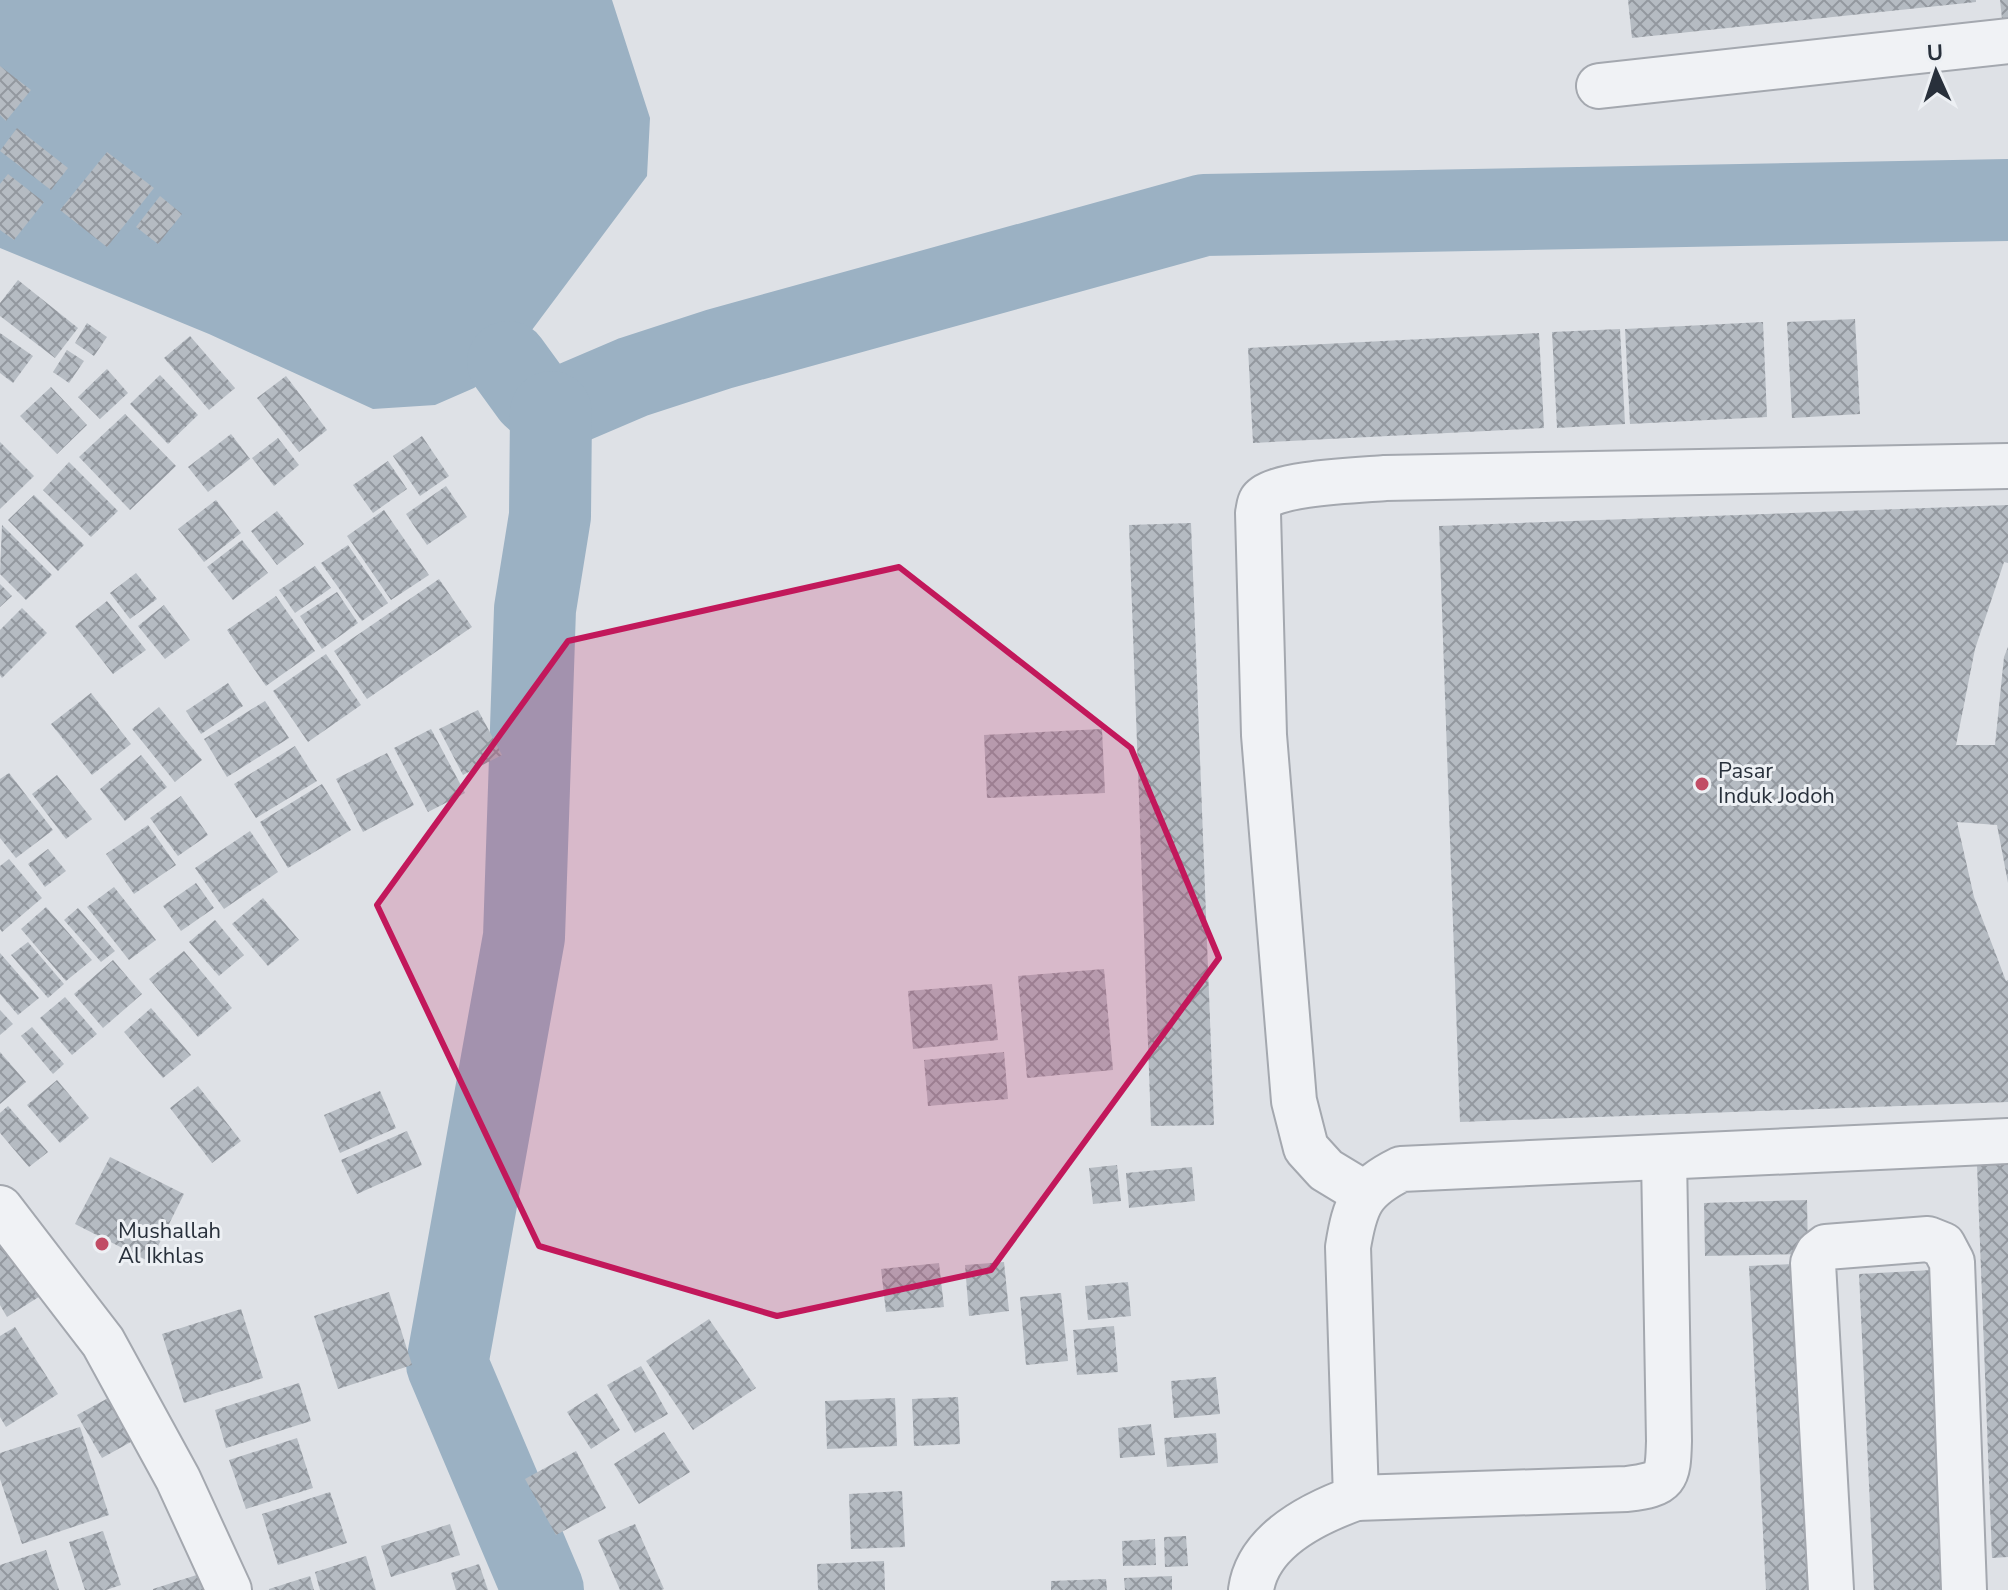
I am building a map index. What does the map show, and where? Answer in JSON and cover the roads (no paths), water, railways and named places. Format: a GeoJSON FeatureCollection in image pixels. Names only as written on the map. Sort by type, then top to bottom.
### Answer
{"type":"FeatureCollection","features":[{"type":"Feature","properties":{"kind":"street"},"geometry":{"type":"LineString","coordinates":[[1599,86],[2008,41]]}},
{"type":"Feature","properties":{"kind":"street"},"geometry":{"type":"LineString","coordinates":[[1364,1193],[1326,1170],[1306,1148],[1294,1101],[1264,735],[1258,513],[1261,500],[1272,492],[1312,484],[1385,478],[2008,466]]}},
{"type":"Feature","properties":{"kind":"street"},"geometry":{"type":"LineString","coordinates":[[1356,1498],[1348,1247],[1353,1215],[1364,1193],[1401,1169],[2008,1141]]}},
{"type":"Feature","properties":{"kind":"street"},"geometry":{"type":"LineString","coordinates":[[1251,1590],[1267,1553],[1320,1511],[1356,1498],[1627,1489],[1660,1481],[1668,1469],[1669,1441],[1664,1158]]}},
{"type":"Feature","properties":{"kind":"street"},"geometry":{"type":"LineString","coordinates":[[0,1208],[103,1342],[178,1479],[229,1590]]}},
{"type":"Feature","properties":{"kind":"street"},"geometry":{"type":"LineString","coordinates":[[1831,1590],[1813,1263],[1818,1253],[1826,1247],[1928,1239],[1943,1245],[1952,1262],[1964,1590]]}},
{"type":"Feature","properties":{"kind":"water"},"geometry":{"type":"Polygon","coordinates":[[[0,0],[612,0],[650,118],[647,176],[508,362],[474,388],[435,405],[373,409],[209,334],[0,248],[0,0]]]}},
{"type":"Feature","properties":{"kind":"waterway"},"geometry":{"type":"LineString","coordinates":[[508,362],[532,395],[551,412],[633,377],[719,349],[1204,215],[2008,200]]}},
{"type":"Feature","properties":{"kind":"waterway"},"geometry":{"type":"LineString","coordinates":[[543,1590],[447,1364],[524,937],[535,609],[550,516],[551,412]]}},
{"type":"Feature","properties":{"kind":"place","name":"Pasar Induk Jodoh"},"geometry":{"type":"Point","coordinates":[1702,784]}},
{"type":"Feature","properties":{"kind":"place","name":"Mushallah Al Ikhlas"},"geometry":{"type":"Point","coordinates":[102,1244]}}]}
